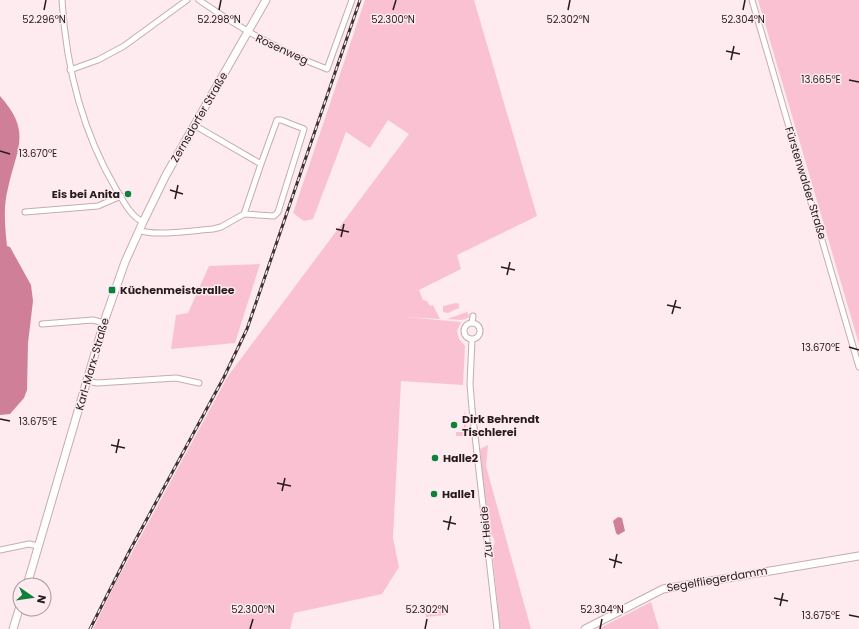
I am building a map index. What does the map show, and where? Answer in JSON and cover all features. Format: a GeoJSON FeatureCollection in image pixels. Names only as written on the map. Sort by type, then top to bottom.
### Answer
{"type":"FeatureCollection","features":[{"type":"Feature","properties":{"kind":"street"},"geometry":{"type":"LineString","coordinates":[[62,0],[70,70],[88,132],[104,168],[133,214],[142,222]]}},
{"type":"Feature","properties":{"kind":"street"},"geometry":{"type":"LineString","coordinates":[[70,70],[98,60],[124,46],[187,0]]}},
{"type":"Feature","properties":{"kind":"street","name":"Rosenweg"},"geometry":{"type":"LineString","coordinates":[[199,0],[247,33],[295,57],[327,69],[352,0]]}},
{"type":"Feature","properties":{"kind":"street","name":"Zernsdorfer Straße"},"geometry":{"type":"LineString","coordinates":[[137,234],[194,126],[266,0]]}},
{"type":"Feature","properties":{"kind":"street","name":"Fürstenwalder Straße"},"geometry":{"type":"LineString","coordinates":[[752,0],[859,367]]}},
{"type":"Feature","properties":{"kind":"street"},"geometry":{"type":"LineString","coordinates":[[137,234],[146,232],[213,229],[221,227],[244,214],[270,217],[274,216],[278,212],[304,129],[277,120],[244,214]]}},
{"type":"Feature","properties":{"kind":"street"},"geometry":{"type":"LineString","coordinates":[[194,126],[261,164]]}},
{"type":"Feature","properties":{"kind":"street"},"geometry":{"type":"LineString","coordinates":[[26,212],[98,206],[121,196]]}},
{"type":"Feature","properties":{"kind":"street","name":"Karl-Marx-Straße"},"geometry":{"type":"LineString","coordinates":[[29,577],[104,323],[116,286],[137,234]]}},
{"type":"Feature","properties":{"kind":"street","name":"Zur Heide"},"geometry":{"type":"LineString","coordinates":[[472,323],[473,316]]}},
{"type":"Feature","properties":{"kind":"street"},"geometry":{"type":"LineString","coordinates":[[42,324],[93,320],[104,323]]}},
{"type":"Feature","properties":{"kind":"street","name":"Zur Heide"},"geometry":{"type":"LineString","coordinates":[[472,323],[477,325],[479,331],[476,337],[472,338],[467,337],[464,330],[466,326],[472,323]]}},
{"type":"Feature","properties":{"kind":"street","name":"Zur Heide"},"geometry":{"type":"LineString","coordinates":[[472,338],[470,384],[472,409],[496,629]]}},
{"type":"Feature","properties":{"kind":"street"},"geometry":{"type":"LineString","coordinates":[[87,381],[97,383],[176,378],[199,384]]}},
{"type":"Feature","properties":{"kind":"street"},"geometry":{"type":"LineString","coordinates":[[0,550],[29,544],[38,546]]}},
{"type":"Feature","properties":{"kind":"street","name":"Segelfliegerdamm"},"geometry":{"type":"LineString","coordinates":[[584,629],[663,588],[859,556]]}},
{"type":"Feature","properties":{"kind":"street"},"geometry":{"type":"LineString","coordinates":[[13,629],[17,617]]}},
{"type":"Feature","properties":{"kind":"shaded area"},"geometry":{"type":"Polygon","coordinates":[[[365,0],[474,0],[537,216],[457,255],[461,269],[419,290],[423,300],[427,301],[430,306],[433,305],[440,319],[405,317],[461,322],[457,331],[459,339],[465,346],[463,385],[401,381],[393,538],[399,567],[382,594],[294,613],[290,629],[93,629],[117,580],[228,376],[409,134],[388,120],[370,148],[346,132],[313,219],[304,221],[293,213],[365,0]]]}},
{"type":"Feature","properties":{"kind":"shaded area"},"geometry":{"type":"Polygon","coordinates":[[[758,0],[859,0],[859,344],[758,0]]]}},
{"type":"Feature","properties":{"kind":"shaded area"},"geometry":{"type":"Polygon","coordinates":[[[0,96],[10,109],[19,130],[18,150],[5,202],[7,246],[10,247],[31,285],[33,301],[28,343],[27,390],[24,398],[10,414],[0,415],[0,96]]]}},
{"type":"Feature","properties":{"kind":"shaded area"},"geometry":{"type":"Polygon","coordinates":[[[260,264],[235,343],[171,349],[176,315],[188,313],[209,266],[260,264]]]}},
{"type":"Feature","properties":{"kind":"shaded area"},"geometry":{"type":"Polygon","coordinates":[[[456,303],[459,304],[459,308],[448,313],[443,312],[443,306],[456,303]]]}},
{"type":"Feature","properties":{"kind":"shaded area"},"geometry":{"type":"Polygon","coordinates":[[[467,312],[470,317],[462,320],[447,319],[467,312]]]}},
{"type":"Feature","properties":{"kind":"shaded area"},"geometry":{"type":"Polygon","coordinates":[[[465,412],[467,436],[456,436],[456,432],[464,432],[465,412]]]}},
{"type":"Feature","properties":{"kind":"shaded area"},"geometry":{"type":"Polygon","coordinates":[[[488,445],[486,466],[531,629],[500,629],[492,549],[495,542],[489,530],[486,517],[480,449],[488,445]]]}},
{"type":"Feature","properties":{"kind":"shaded area"},"geometry":{"type":"Polygon","coordinates":[[[618,517],[622,518],[625,531],[618,535],[616,533],[613,521],[618,517]]]}},
{"type":"Feature","properties":{"kind":"shaded area"},"geometry":{"type":"Polygon","coordinates":[[[651,602],[659,629],[598,629],[651,602]]]}},
{"type":"Feature","properties":{"kind":"shaded area"},"geometry":{"type":"Polygon","coordinates":[[[445,609],[446,615],[426,617],[425,611],[445,609]]]}},
{"type":"Feature","properties":{"kind":"railway"},"geometry":{"type":"LineString","coordinates":[[90,629],[129,552],[224,377],[247,329],[360,0]]}},
{"type":"Feature","properties":{"kind":"place","name":"Eis bei Anita"},"geometry":{"type":"Point","coordinates":[128,194]}},
{"type":"Feature","properties":{"kind":"place","name":"Küchenmeisterallee"},"geometry":{"type":"Point","coordinates":[112,290]}},
{"type":"Feature","properties":{"kind":"place","name":"Dirk Behrendt Tischlerei"},"geometry":{"type":"Point","coordinates":[454,425]}},
{"type":"Feature","properties":{"kind":"place","name":"Halle2"},"geometry":{"type":"Point","coordinates":[435,458]}},
{"type":"Feature","properties":{"kind":"place","name":"Halle1"},"geometry":{"type":"Point","coordinates":[434,494]}}]}
